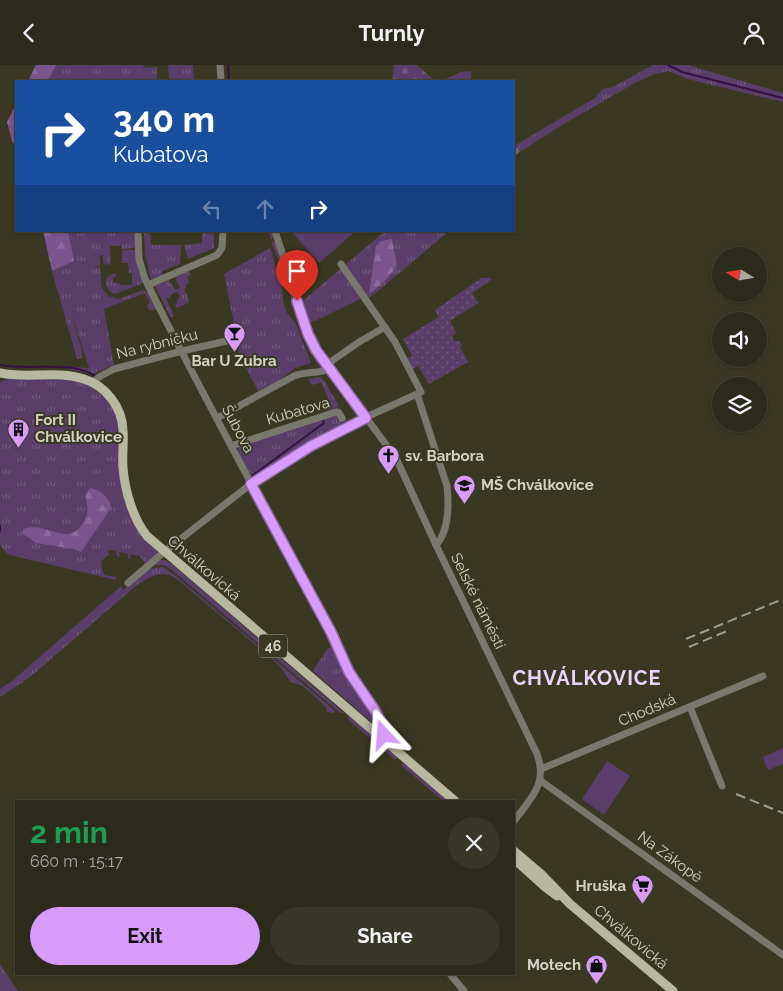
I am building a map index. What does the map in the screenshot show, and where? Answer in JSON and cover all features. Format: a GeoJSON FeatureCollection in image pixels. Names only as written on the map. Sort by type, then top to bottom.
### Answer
{"type":"FeatureCollection","features":[{"type":"Feature","properties":{"kind":"main road","name":"Chválkovická"},"geometry":{"type":"LineString","coordinates":[[0,373],[71,376],[93,383],[108,394],[119,411],[123,428],[123,470],[134,512],[144,533],[454,800]]}},
{"type":"Feature","properties":{"kind":"main road","name":"Chválkovická"},"geometry":{"type":"LineString","coordinates":[[444,793],[450,800]]}},
{"type":"Feature","properties":{"kind":"main road","name":"Chválkovická"},"geometry":{"type":"LineString","coordinates":[[515,852],[549,882],[570,904]]}},
{"type":"Feature","properties":{"kind":"main road","name":"Chválkovická"},"geometry":{"type":"LineString","coordinates":[[515,860],[545,887],[570,904],[673,991]]}},
{"type":"Feature","properties":{"kind":"street"},"geometry":{"type":"LineString","coordinates":[[220,65],[221,80]]}},
{"type":"Feature","properties":{"kind":"street","name":"Šubova"},"geometry":{"type":"LineString","coordinates":[[138,232],[140,266],[148,285],[251,484],[331,632],[349,672],[381,721],[384,730],[383,740]]}},
{"type":"Feature","properties":{"kind":"street"},"geometry":{"type":"LineString","coordinates":[[148,285],[217,255],[222,248],[223,232]]}},
{"type":"Feature","properties":{"kind":"street","name":"Selské náměstí"},"geometry":{"type":"LineString","coordinates":[[275,232],[308,334],[316,350],[396,458],[536,752],[541,769],[540,781],[537,790],[515,820]]}},
{"type":"Feature","properties":{"kind":"street","name":"Selské náměstí"},"geometry":{"type":"LineString","coordinates":[[342,263],[395,342],[419,393],[447,486],[449,502],[446,521],[441,537],[436,545]]}},
{"type":"Feature","properties":{"kind":"street"},"geometry":{"type":"LineString","coordinates":[[217,418],[300,373],[324,371],[359,341],[385,327]]}},
{"type":"Feature","properties":{"kind":"street","name":"Na rybníčku"},"geometry":{"type":"LineString","coordinates":[[93,383],[98,377],[110,370],[231,340]]}},
{"type":"Feature","properties":{"kind":"street","name":"Kubatova"},"geometry":{"type":"LineString","coordinates":[[128,583],[164,552],[251,484],[311,446],[419,393]]}},
{"type":"Feature","properties":{"kind":"street","name":"Kubatova"},"geometry":{"type":"LineString","coordinates":[[231,446],[336,412],[342,417]]}},
{"type":"Feature","properties":{"kind":"street","name":"Chodská"},"geometry":{"type":"LineString","coordinates":[[541,769],[764,676]]}},
{"type":"Feature","properties":{"kind":"street"},"geometry":{"type":"LineString","coordinates":[[690,707],[722,786]]}},
{"type":"Feature","properties":{"kind":"street","name":"Na Zákopě"},"geometry":{"type":"LineString","coordinates":[[540,781],[783,955]]}},
{"type":"Feature","properties":{"kind":"street","name":"Selské náměstí"},"geometry":{"type":"LineString","coordinates":[[515,813],[526,803]]}},
{"type":"Feature","properties":{"kind":"street"},"geometry":{"type":"LineString","coordinates":[[451,975],[464,991]]}},
{"type":"Feature","properties":{"kind":"green space"},"geometry":{"type":"Polygon","coordinates":[[[36,65],[56,65],[48,80],[28,80],[36,65]]]}},
{"type":"Feature","properties":{"kind":"green space"},"geometry":{"type":"Polygon","coordinates":[[[56,65],[143,65],[144,68],[157,67],[157,80],[48,80],[56,65]]]}},
{"type":"Feature","properties":{"kind":"green space"},"geometry":{"type":"Polygon","coordinates":[[[168,65],[193,65],[194,80],[169,80],[168,65]]]}},
{"type":"Feature","properties":{"kind":"green space"},"geometry":{"type":"Polygon","coordinates":[[[394,65],[417,65],[434,80],[392,80],[394,65]]]}},
{"type":"Feature","properties":{"kind":"green space"},"geometry":{"type":"Polygon","coordinates":[[[653,65],[688,65],[783,93],[783,102],[688,79],[668,71],[655,74],[635,83],[562,125],[515,155],[517,144],[595,98],[603,89],[613,87],[653,65]]]}},
{"type":"Feature","properties":{"kind":"green space"},"geometry":{"type":"Polygon","coordinates":[[[471,71],[471,80],[443,80],[461,72],[471,71]]]}},
{"type":"Feature","properties":{"kind":"green space"},"geometry":{"type":"Polygon","coordinates":[[[15,106],[15,146],[12,141],[7,122],[15,106]]]}},
{"type":"Feature","properties":{"kind":"green space"},"geometry":{"type":"Polygon","coordinates":[[[43,232],[68,232],[74,261],[52,271],[43,232]]]}},
{"type":"Feature","properties":{"kind":"green space"},"geometry":{"type":"Polygon","coordinates":[[[68,232],[135,232],[136,248],[122,249],[121,246],[110,246],[111,265],[105,264],[103,262],[103,255],[100,255],[100,266],[91,267],[100,267],[101,286],[108,296],[119,299],[143,290],[149,293],[157,308],[150,311],[147,305],[150,303],[145,293],[104,309],[114,365],[92,374],[68,369],[68,367],[89,368],[70,309],[82,351],[82,358],[77,359],[52,271],[73,261],[68,232]]]}},
{"type":"Feature","properties":{"kind":"green space"},"geometry":{"type":"Polygon","coordinates":[[[144,232],[150,232],[151,245],[181,245],[180,264],[162,271],[162,276],[151,279],[145,254],[144,232]]]}},
{"type":"Feature","properties":{"kind":"green space"},"geometry":{"type":"Polygon","coordinates":[[[202,232],[214,232],[214,248],[188,259],[184,245],[202,243],[202,232]]]}},
{"type":"Feature","properties":{"kind":"green space"},"geometry":{"type":"Polygon","coordinates":[[[268,232],[272,232],[274,237],[271,240],[268,232]]]}},
{"type":"Feature","properties":{"kind":"green space"},"geometry":{"type":"Polygon","coordinates":[[[292,232],[355,232],[319,263],[292,232]]]}},
{"type":"Feature","properties":{"kind":"green space"},"geometry":{"type":"Polygon","coordinates":[[[384,232],[448,232],[372,296],[360,299],[315,321],[308,322],[304,300],[384,232]]]}},
{"type":"Feature","properties":{"kind":"green space"},"geometry":{"type":"Polygon","coordinates":[[[392,239],[397,266],[384,282],[369,294],[376,246],[381,241],[392,239]]]}},
{"type":"Feature","properties":{"kind":"green space"},"geometry":{"type":"Polygon","coordinates":[[[271,240],[276,243],[303,329],[318,361],[318,365],[309,349],[271,240]]]}},
{"type":"Feature","properties":{"kind":"green space"},"geometry":{"type":"Polygon","coordinates":[[[270,248],[281,283],[287,313],[295,322],[311,363],[295,368],[278,381],[258,391],[238,352],[239,348],[224,274],[270,248]]]}},
{"type":"Feature","properties":{"kind":"green space"},"geometry":{"type":"Polygon","coordinates":[[[122,250],[136,250],[142,282],[115,294],[107,287],[106,281],[108,276],[116,273],[116,277],[113,277],[113,283],[132,285],[132,273],[129,273],[128,263],[122,263],[122,250]]]}},
{"type":"Feature","properties":{"kind":"green space"},"geometry":{"type":"Polygon","coordinates":[[[188,271],[191,275],[187,277],[189,283],[186,284],[187,287],[184,289],[189,300],[188,303],[177,308],[175,305],[180,297],[177,291],[170,298],[166,298],[174,316],[171,318],[155,286],[169,280],[175,290],[180,288],[175,277],[188,271]]]}},
{"type":"Feature","properties":{"kind":"green space"},"geometry":{"type":"Polygon","coordinates":[[[481,278],[490,278],[491,280],[472,293],[478,303],[450,321],[456,333],[452,336],[455,342],[459,340],[462,345],[460,347],[468,362],[429,384],[418,366],[411,370],[405,359],[412,356],[403,339],[437,318],[435,310],[481,278]]]}},
{"type":"Feature","properties":{"kind":"green space"},"geometry":{"type":"Polygon","coordinates":[[[320,377],[324,380],[339,406],[329,411],[328,408],[331,406],[321,382],[312,385],[308,379],[320,377]]]}},
{"type":"Feature","properties":{"kind":"green space"},"geometry":{"type":"Polygon","coordinates":[[[10,378],[73,380],[89,385],[104,396],[113,407],[119,425],[119,451],[143,537],[157,551],[157,554],[145,564],[140,556],[130,554],[131,559],[127,553],[119,552],[120,557],[117,556],[116,551],[108,550],[109,555],[101,563],[102,569],[104,575],[116,577],[116,580],[10,555],[5,552],[0,544],[0,382],[10,378]]]}},
{"type":"Feature","properties":{"kind":"green space"},"geometry":{"type":"Polygon","coordinates":[[[340,407],[347,421],[257,476],[252,477],[238,453],[238,447],[301,425],[336,416],[344,417],[340,409],[328,413],[340,407]]]}},
{"type":"Feature","properties":{"kind":"green space"},"geometry":{"type":"Polygon","coordinates":[[[90,488],[98,490],[104,495],[111,508],[81,552],[74,549],[36,543],[22,533],[24,529],[33,527],[64,534],[78,529],[87,515],[85,495],[90,488]]]}},
{"type":"Feature","properties":{"kind":"green space"},"geometry":{"type":"Polygon","coordinates":[[[158,560],[165,560],[172,564],[344,713],[340,713],[172,570],[164,565],[152,565],[158,560]]]}},
{"type":"Feature","properties":{"kind":"green space"},"geometry":{"type":"Polygon","coordinates":[[[163,567],[335,711],[333,713],[327,712],[326,707],[303,686],[291,682],[278,664],[177,579],[161,574],[137,585],[30,677],[0,697],[0,689],[12,681],[121,586],[123,590],[148,569],[163,567]]]}},
{"type":"Feature","properties":{"kind":"green space"},"geometry":{"type":"Polygon","coordinates":[[[335,645],[347,674],[377,718],[381,730],[313,671],[327,649],[335,645]]]}},
{"type":"Feature","properties":{"kind":"green space"},"geometry":{"type":"Polygon","coordinates":[[[349,715],[398,759],[394,759],[351,722],[348,719],[349,715]]]}},
{"type":"Feature","properties":{"kind":"green space"},"geometry":{"type":"Polygon","coordinates":[[[783,748],[783,764],[768,770],[763,757],[783,748]]]}},
{"type":"Feature","properties":{"kind":"green space"},"geometry":{"type":"Polygon","coordinates":[[[607,761],[630,776],[604,815],[582,799],[607,761]]]}},
{"type":"Feature","properties":{"kind":"green space"},"geometry":{"type":"Polygon","coordinates":[[[406,764],[447,800],[442,800],[401,765],[406,764]]]}},
{"type":"Feature","properties":{"kind":"green space"},"geometry":{"type":"Polygon","coordinates":[[[0,964],[18,991],[0,991],[0,964]]]}},
{"type":"Feature","properties":{"kind":"waterway"},"geometry":{"type":"LineString","coordinates":[[228,65],[229,80]]}},
{"type":"Feature","properties":{"kind":"waterway"},"geometry":{"type":"LineString","coordinates":[[668,65],[682,72],[783,98]]}},
{"type":"Feature","properties":{"kind":"waterway"},"geometry":{"type":"LineString","coordinates":[[0,365],[72,368],[94,375]]}},
{"type":"Feature","properties":{"kind":"waterway"},"geometry":{"type":"LineString","coordinates":[[252,476],[324,423],[323,421]]}},
{"type":"Feature","properties":{"kind":"waterway"},"geometry":{"type":"LineString","coordinates":[[0,526],[0,531]]}},
{"type":"Feature","properties":{"kind":"railway"},"geometry":{"type":"LineString","coordinates":[[686,639],[783,599]]}},
{"type":"Feature","properties":{"kind":"railway"},"geometry":{"type":"LineString","coordinates":[[689,647],[727,631]]}},
{"type":"Feature","properties":{"kind":"railway"},"geometry":{"type":"LineString","coordinates":[[736,794],[783,813]]}},
{"type":"Feature","properties":{"kind":"place","name":"Bar U Zubra"},"geometry":{"type":"Point","coordinates":[234,352]}},
{"type":"Feature","properties":{"kind":"place","name":"Fort II Chválkovice"},"geometry":{"type":"Point","coordinates":[19,448]}},
{"type":"Feature","properties":{"kind":"place","name":"sv. Barbora"},"geometry":{"type":"Point","coordinates":[389,475]}},
{"type":"Feature","properties":{"kind":"place","name":"MŠ Chválkovice"},"geometry":{"type":"Point","coordinates":[465,504]}},
{"type":"Feature","properties":{"kind":"place","name":"Hruška"},"geometry":{"type":"Point","coordinates":[642,905]}},
{"type":"Feature","properties":{"kind":"place","name":"Motech"},"geometry":{"type":"Point","coordinates":[597,984]}},
{"type":"Feature","properties":{"kind":"district","name":"CHVÁLKOVICE"},"geometry":{"type":"Point","coordinates":[587,678]}},
{"type":"Feature","properties":{"kind":"route"},"geometry":{"type":"LineString","coordinates":[[297,301],[308,334],[316,350],[366,418],[311,446],[251,484],[331,632],[352,678],[376,712],[383,726],[384,735]]}}]}
